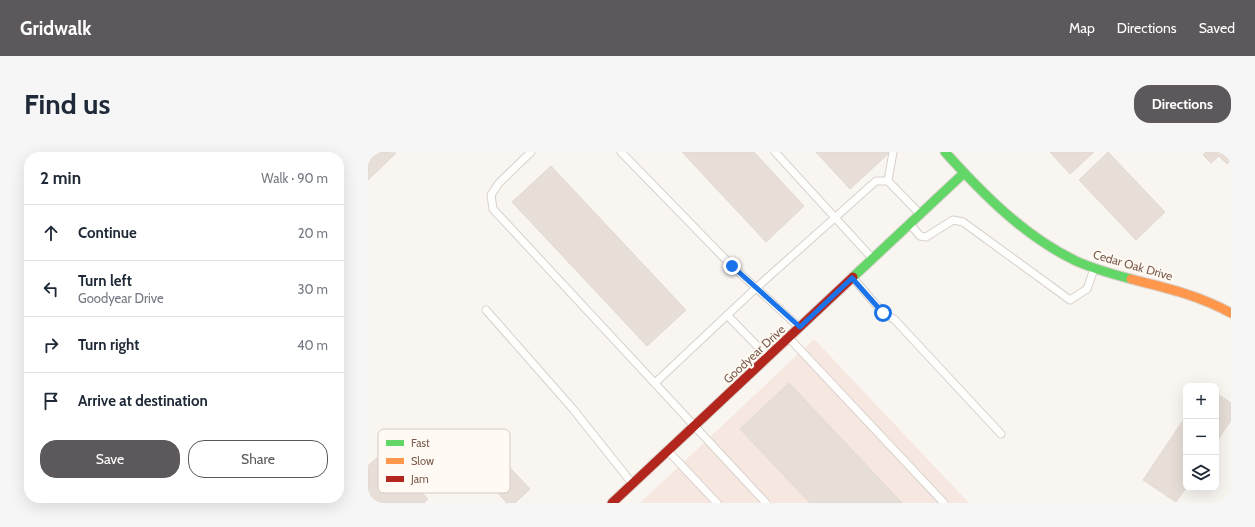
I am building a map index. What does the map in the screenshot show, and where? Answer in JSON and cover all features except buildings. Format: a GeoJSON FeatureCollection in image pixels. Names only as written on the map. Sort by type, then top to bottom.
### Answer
{"type":"FeatureCollection","features":[{"type":"Feature","properties":{"kind":"street","name":"Cedar Oak Drive"},"geometry":{"type":"LineString","coordinates":[[945,152],[1008,216],[1046,245],[1095,268],[1190,293],[1219,305],[1231,313]]}},
{"type":"Feature","properties":{"kind":"street","name":"Goodyear Drive"},"geometry":{"type":"LineString","coordinates":[[612,503],[964,173]]}},
{"type":"Feature","properties":{"kind":"lane"},"geometry":{"type":"LineString","coordinates":[[531,152],[499,183],[491,195],[493,209],[766,503]]}},
{"type":"Feature","properties":{"kind":"lane"},"geometry":{"type":"LineString","coordinates":[[621,152],[732,266],[800,327]]}},
{"type":"Feature","properties":{"kind":"lane"},"geometry":{"type":"LineString","coordinates":[[775,152],[873,259]]}},
{"type":"Feature","properties":{"kind":"lane"},"geometry":{"type":"LineString","coordinates":[[888,181],[893,152]]}},
{"type":"Feature","properties":{"kind":"lane"},"geometry":{"type":"LineString","coordinates":[[655,384],[756,288],[876,181],[888,181],[920,214]]}},
{"type":"Feature","properties":{"kind":"lane"},"geometry":{"type":"LineString","coordinates":[[910,224],[920,236],[926,237],[953,220],[963,222],[1070,300],[1087,289],[1095,268]]}},
{"type":"Feature","properties":{"kind":"lane"},"geometry":{"type":"LineString","coordinates":[[852,278],[883,313],[894,319],[1001,434]]}},
{"type":"Feature","properties":{"kind":"lane"},"geometry":{"type":"LineString","coordinates":[[486,310],[572,409],[632,484]]}},
{"type":"Feature","properties":{"kind":"lane"},"geometry":{"type":"LineString","coordinates":[[727,315],[768,357]]}},
{"type":"Feature","properties":{"kind":"lane"},"geometry":{"type":"LineString","coordinates":[[789,338],[944,503]]}},
{"type":"Feature","properties":{"kind":"lane"},"geometry":{"type":"LineString","coordinates":[[667,451],[717,503]]}},
{"type":"Feature","properties":{"kind":"shaded area"},"geometry":{"type":"Polygon","coordinates":[[[814,339],[969,503],[640,503],[814,339]]]}},
{"type":"Feature","properties":{"kind":"traffic: fast"},"geometry":{"type":"LineString","coordinates":[[945,152],[1005,213],[1039,239],[1076,261],[1096,269],[1131,279]]}},
{"type":"Feature","properties":{"kind":"traffic: fast"},"geometry":{"type":"LineString","coordinates":[[853,277],[964,173]]}},
{"type":"Feature","properties":{"kind":"traffic: slow"},"geometry":{"type":"LineString","coordinates":[[1131,279],[1170,289],[1207,301],[1231,313]]}},
{"type":"Feature","properties":{"kind":"traffic: jam"},"geometry":{"type":"LineString","coordinates":[[612,503],[853,277]]}},
{"type":"Feature","properties":{"kind":"route"},"geometry":{"type":"LineString","coordinates":[[732,266],[800,327],[852,278],[883,313]]}}]}
